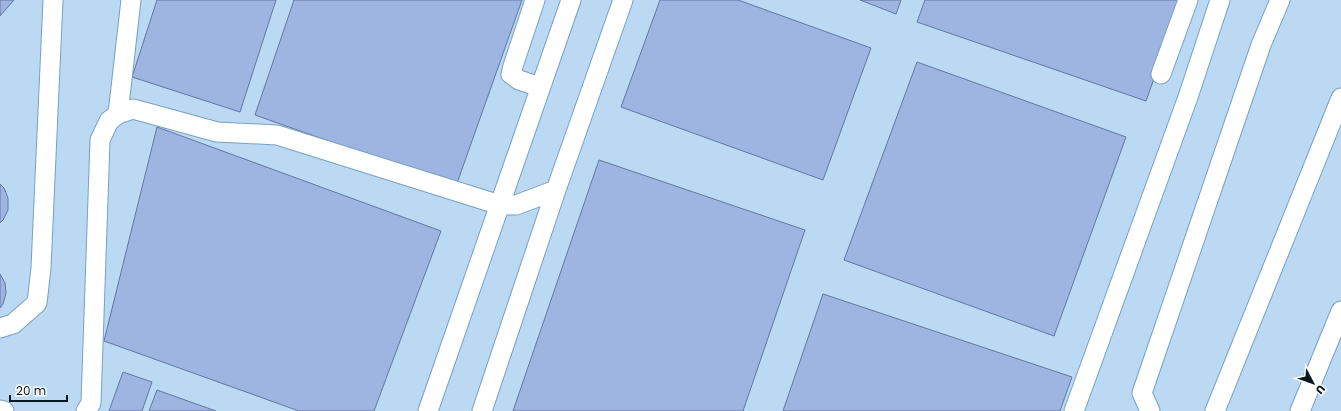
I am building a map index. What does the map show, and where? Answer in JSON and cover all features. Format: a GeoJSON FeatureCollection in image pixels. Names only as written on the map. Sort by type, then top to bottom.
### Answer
{"type":"FeatureCollection","features":[{"type":"Feature","properties":{"kind":"lane"},"geometry":{"type":"LineString","coordinates":[[0,328],[13,324],[37,302],[41,268],[53,0]]}},
{"type":"Feature","properties":{"kind":"lane"},"geometry":{"type":"LineString","coordinates":[[118,114],[130,0]]}},
{"type":"Feature","properties":{"kind":"lane"},"geometry":{"type":"LineString","coordinates":[[535,0],[513,66],[512,74],[519,80],[540,86]]}},
{"type":"Feature","properties":{"kind":"lane"},"geometry":{"type":"LineString","coordinates":[[428,411],[571,0]]}},
{"type":"Feature","properties":{"kind":"lane"},"geometry":{"type":"LineString","coordinates":[[482,411],[556,190],[623,0]]}},
{"type":"Feature","properties":{"kind":"lane"},"geometry":{"type":"LineString","coordinates":[[1161,74],[1188,0]]}},
{"type":"Feature","properties":{"kind":"lane"},"geometry":{"type":"LineString","coordinates":[[1074,411],[1188,97],[1220,0]]}},
{"type":"Feature","properties":{"kind":"lane"},"geometry":{"type":"LineString","coordinates":[[1150,411],[1142,393],[1261,45],[1280,0]]}},
{"type":"Feature","properties":{"kind":"lane"},"geometry":{"type":"LineString","coordinates":[[1215,411],[1341,98]]}},
{"type":"Feature","properties":{"kind":"lane"},"geometry":{"type":"LineString","coordinates":[[86,411],[91,403],[92,395],[100,140],[109,121],[118,114],[133,110],[217,132],[277,135],[500,205],[516,205],[556,190]]}},
{"type":"Feature","properties":{"kind":"lane"},"geometry":{"type":"LineString","coordinates":[[1300,411],[1341,311]]}},
{"type":"Feature","properties":{"kind":"lane"},"geometry":{"type":"LineString","coordinates":[[0,410],[4,411]]}},
{"type":"Feature","properties":{"kind":"shaded area"},"geometry":{"type":"Polygon","coordinates":[[[0,0],[1341,0],[1341,411],[0,411],[0,0]]]}},
{"type":"Feature","properties":{"kind":"building"},"geometry":{"type":"Polygon","coordinates":[[[0,0],[14,0],[0,16],[0,0]]]}},
{"type":"Feature","properties":{"kind":"building"},"geometry":{"type":"Polygon","coordinates":[[[157,0],[276,0],[240,112],[132,77],[157,0]]]}},
{"type":"Feature","properties":{"kind":"building"},"geometry":{"type":"Polygon","coordinates":[[[294,0],[522,0],[456,186],[255,115],[294,0]]]}},
{"type":"Feature","properties":{"kind":"building"},"geometry":{"type":"Polygon","coordinates":[[[660,0],[738,0],[871,48],[823,180],[621,107],[660,0]]]}},
{"type":"Feature","properties":{"kind":"building"},"geometry":{"type":"Polygon","coordinates":[[[860,0],[901,0],[896,14],[860,0]]]}},
{"type":"Feature","properties":{"kind":"building"},"geometry":{"type":"Polygon","coordinates":[[[925,0],[1182,0],[1146,101],[917,22],[925,0]]]}},
{"type":"Feature","properties":{"kind":"building"},"geometry":{"type":"Polygon","coordinates":[[[917,62],[1126,137],[1054,336],[844,260],[917,62]]]}},
{"type":"Feature","properties":{"kind":"building"},"geometry":{"type":"Polygon","coordinates":[[[157,127],[441,231],[374,411],[299,411],[104,341],[157,127]]]}},
{"type":"Feature","properties":{"kind":"building"},"geometry":{"type":"Polygon","coordinates":[[[599,160],[805,230],[743,411],[513,411],[599,160]]]}},
{"type":"Feature","properties":{"kind":"building"},"geometry":{"type":"Polygon","coordinates":[[[0,184],[4,188],[8,198],[8,210],[0,223],[0,184]]]}},
{"type":"Feature","properties":{"kind":"building"},"geometry":{"type":"Polygon","coordinates":[[[0,274],[5,283],[6,293],[3,304],[0,308],[0,274]]]}},
{"type":"Feature","properties":{"kind":"building"},"geometry":{"type":"Polygon","coordinates":[[[823,294],[1072,377],[1060,411],[783,411],[823,294]]]}},
{"type":"Feature","properties":{"kind":"building"},"geometry":{"type":"Polygon","coordinates":[[[123,372],[152,382],[142,411],[109,411],[123,372]]]}},
{"type":"Feature","properties":{"kind":"building"},"geometry":{"type":"Polygon","coordinates":[[[157,390],[216,411],[149,411],[157,390]]]}}]}
